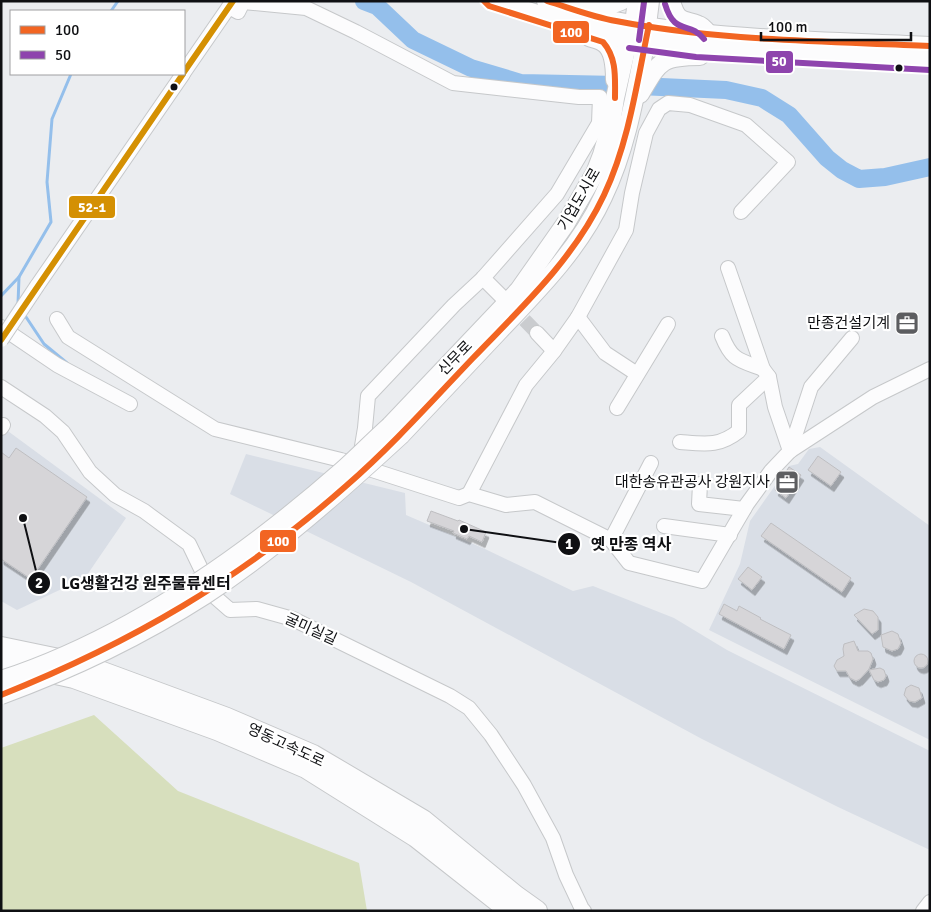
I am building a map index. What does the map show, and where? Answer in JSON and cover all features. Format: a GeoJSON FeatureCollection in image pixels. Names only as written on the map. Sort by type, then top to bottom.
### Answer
{"type":"FeatureCollection","features":[{"type":"Feature","properties":{"kind":"highway","name":"영동고속도로"},"geometry":{"type":"LineString","coordinates":[[1,647],[78,663],[227,718],[313,755],[423,820],[537,911]]}},
{"type":"Feature","properties":{"kind":"highway","name":"영동고속도로"},"geometry":{"type":"LineString","coordinates":[[1,662],[83,682],[217,730],[306,768],[416,837],[510,911]]}},
{"type":"Feature","properties":{"kind":"main road"},"geometry":{"type":"LineString","coordinates":[[484,1],[489,6],[603,42],[608,46],[615,66],[615,98]]}},
{"type":"Feature","properties":{"kind":"main road"},"geometry":{"type":"LineString","coordinates":[[495,1],[609,36],[697,48],[930,61]]}},
{"type":"Feature","properties":{"kind":"main road"},"geometry":{"type":"LineString","coordinates":[[546,1],[614,21],[637,39],[711,34],[930,46]]}},
{"type":"Feature","properties":{"kind":"main road"},"geometry":{"type":"LineString","coordinates":[[570,8],[600,1],[613,4],[621,1]]}},
{"type":"Feature","properties":{"kind":"main road"},"geometry":{"type":"LineString","coordinates":[[615,98],[637,39]]}},
{"type":"Feature","properties":{"kind":"main road"},"geometry":{"type":"LineString","coordinates":[[634,106],[637,39]]}},
{"type":"Feature","properties":{"kind":"main road"},"geometry":{"type":"LineString","coordinates":[[634,106],[657,65],[665,60],[691,56],[750,56],[758,52]]}},
{"type":"Feature","properties":{"kind":"main road","name":"기업도시로"},"geometry":{"type":"LineString","coordinates":[[524,295],[586,190],[602,155],[605,124],[615,98]]}},
{"type":"Feature","properties":{"kind":"main road","name":"기업도시로"},"geometry":{"type":"LineString","coordinates":[[524,295],[567,255],[593,217],[616,167],[634,106]]}},
{"type":"Feature","properties":{"kind":"main road","name":"신무로"},"geometry":{"type":"LineString","coordinates":[[395,430],[524,295]]}},
{"type":"Feature","properties":{"kind":"main road"},"geometry":{"type":"LineString","coordinates":[[1,680],[76,651],[128,624],[195,583],[242,552],[395,430]]}},
{"type":"Feature","properties":{"kind":"main road"},"geometry":{"type":"LineString","coordinates":[[1,695],[44,680],[139,634],[205,595],[256,559],[345,487],[395,430]]}},
{"type":"Feature","properties":{"kind":"street"},"geometry":{"type":"LineString","coordinates":[[635,1],[637,39]]}},
{"type":"Feature","properties":{"kind":"street"},"geometry":{"type":"LineString","coordinates":[[637,39],[652,1]]}},
{"type":"Feature","properties":{"kind":"street"},"geometry":{"type":"LineString","coordinates":[[673,1],[679,15],[685,20],[702,23],[711,34]]}},
{"type":"Feature","properties":{"kind":"street"},"geometry":{"type":"LineString","coordinates":[[185,70],[230,4],[238,12],[243,2],[306,8],[378,43],[453,83],[579,97],[600,97],[605,124],[557,194],[483,278],[454,305],[368,396],[365,428],[358,465]]}},
{"type":"Feature","properties":{"kind":"street"},"geometry":{"type":"LineString","coordinates":[[1,340],[182,75]]}},
{"type":"Feature","properties":{"kind":"street"},"geometry":{"type":"LineString","coordinates":[[57,319],[68,337],[215,429],[358,465],[459,498],[468,494],[526,385],[578,318],[626,230],[632,193],[646,133],[660,109],[668,103],[690,105],[746,125],[788,162],[741,212]]}},
{"type":"Feature","properties":{"kind":"street"},"geometry":{"type":"LineString","coordinates":[[623,143],[643,148]]}},
{"type":"Feature","properties":{"kind":"street"},"geometry":{"type":"LineString","coordinates":[[728,268],[766,373],[790,451]]}},
{"type":"Feature","properties":{"kind":"street"},"geometry":{"type":"LineString","coordinates":[[483,278],[502,297]]}},
{"type":"Feature","properties":{"kind":"street"},"geometry":{"type":"LineString","coordinates":[[578,318],[605,353],[637,374]]}},
{"type":"Feature","properties":{"kind":"street"},"geometry":{"type":"LineString","coordinates":[[617,408],[668,324]]}},
{"type":"Feature","properties":{"kind":"street"},"geometry":{"type":"LineString","coordinates":[[1,327],[57,365],[130,404]]}},
{"type":"Feature","properties":{"kind":"street"},"geometry":{"type":"LineString","coordinates":[[537,333],[554,351]]}},
{"type":"Feature","properties":{"kind":"street"},"geometry":{"type":"LineString","coordinates":[[722,336],[728,351],[736,359],[766,373]]}},
{"type":"Feature","properties":{"kind":"street"},"geometry":{"type":"LineString","coordinates":[[790,451],[811,387],[852,338]]}},
{"type":"Feature","properties":{"kind":"street"},"geometry":{"type":"LineString","coordinates":[[468,494],[506,505],[535,502],[611,540],[629,563],[702,581],[744,509],[771,471],[790,451],[873,397],[930,368]]}},
{"type":"Feature","properties":{"kind":"street"},"geometry":{"type":"LineString","coordinates":[[680,442],[713,444],[728,440],[739,431],[739,405],[766,373]]}},
{"type":"Feature","properties":{"kind":"street","name":"굴미실길"},"geometry":{"type":"LineString","coordinates":[[1,387],[45,416],[63,432],[90,472],[115,494],[144,511],[189,544],[214,596],[230,610],[257,609],[293,619],[450,696],[469,708],[491,735],[524,785],[553,838],[566,875],[584,911]]}},
{"type":"Feature","properties":{"kind":"street"},"geometry":{"type":"LineString","coordinates":[[611,540],[651,463]]}},
{"type":"Feature","properties":{"kind":"street"},"geometry":{"type":"LineString","coordinates":[[700,484],[699,504],[744,509]]}},
{"type":"Feature","properties":{"kind":"street"},"geometry":{"type":"LineString","coordinates":[[664,526],[730,535]]}},
{"type":"Feature","properties":{"kind":"street"},"geometry":{"type":"LineString","coordinates":[[923,911],[930,902]]}},
{"type":"Feature","properties":{"kind":"shaded area"},"geometry":{"type":"Polygon","coordinates":[[[1,426],[126,518],[76,591],[68,586],[17,610],[1,601],[1,426]]]}},
{"type":"Feature","properties":{"kind":"shaded area"},"geometry":{"type":"Polygon","coordinates":[[[820,447],[930,526],[930,740],[709,630],[740,564],[750,521],[789,466],[798,464],[809,449],[820,447]]]}},
{"type":"Feature","properties":{"kind":"shaded area"},"geometry":{"type":"Polygon","coordinates":[[[246,454],[405,493],[406,515],[485,549],[573,591],[593,586],[674,618],[727,650],[930,751],[930,850],[838,807],[702,739],[411,582],[230,494],[246,454]]]}},
{"type":"Feature","properties":{"kind":"green space"},"geometry":{"type":"Polygon","coordinates":[[[94,715],[178,791],[359,863],[367,911],[1,911],[1,748],[94,715]]]}},
{"type":"Feature","properties":{"kind":"building"},"geometry":{"type":"Polygon","coordinates":[[[16,448],[87,497],[31,579],[1,559],[1,452],[9,458],[16,448]]]}},
{"type":"Feature","properties":{"kind":"building"},"geometry":{"type":"Polygon","coordinates":[[[818,456],[841,472],[831,486],[808,470],[818,456]]]}},
{"type":"Feature","properties":{"kind":"building"},"geometry":{"type":"Polygon","coordinates":[[[789,467],[801,475],[786,498],[775,490],[789,467]]]}},
{"type":"Feature","properties":{"kind":"building"},"geometry":{"type":"Polygon","coordinates":[[[431,511],[459,520],[486,532],[482,542],[469,536],[467,539],[453,533],[454,531],[427,521],[431,511]]]}},
{"type":"Feature","properties":{"kind":"building"},"geometry":{"type":"Polygon","coordinates":[[[771,523],[851,578],[842,592],[761,536],[771,523]]]}},
{"type":"Feature","properties":{"kind":"building"},"geometry":{"type":"Polygon","coordinates":[[[748,567],[762,577],[752,590],[738,579],[748,567]]]}},
{"type":"Feature","properties":{"kind":"building"},"geometry":{"type":"Polygon","coordinates":[[[724,604],[737,611],[739,606],[791,635],[784,649],[719,614],[724,604]]]}},
{"type":"Feature","properties":{"kind":"building"},"geometry":{"type":"Polygon","coordinates":[[[864,609],[873,611],[878,617],[878,630],[872,634],[854,615],[864,609]]]}},
{"type":"Feature","properties":{"kind":"building"},"geometry":{"type":"Polygon","coordinates":[[[892,631],[898,634],[901,643],[898,649],[892,651],[883,647],[881,635],[892,631]]]}},
{"type":"Feature","properties":{"kind":"building"},"geometry":{"type":"Polygon","coordinates":[[[854,641],[858,651],[868,651],[873,659],[869,669],[856,681],[850,678],[846,671],[837,671],[834,666],[837,660],[844,656],[844,644],[854,641]]]}},
{"type":"Feature","properties":{"kind":"building"},"geometry":{"type":"Polygon","coordinates":[[[921,654],[926,656],[928,661],[926,666],[921,668],[916,666],[914,661],[916,656],[921,654]]]}},
{"type":"Feature","properties":{"kind":"building"},"geometry":{"type":"Polygon","coordinates":[[[880,668],[884,670],[886,676],[884,680],[878,682],[874,680],[869,670],[880,668]]]}},
{"type":"Feature","properties":{"kind":"building"},"geometry":{"type":"Polygon","coordinates":[[[911,685],[919,688],[922,698],[915,702],[909,701],[904,695],[906,688],[911,685]]]}},
{"type":"Feature","properties":{"kind":"waterway"},"geometry":{"type":"LineString","coordinates":[[112,10],[118,1]]}},
{"type":"Feature","properties":{"kind":"waterway"},"geometry":{"type":"LineString","coordinates":[[364,1],[377,6],[413,40],[471,68],[521,83],[726,90],[762,98],[789,115],[827,158],[842,170],[859,179],[885,177],[930,167]]}},
{"type":"Feature","properties":{"kind":"waterway"},"geometry":{"type":"LineString","coordinates":[[18,304],[19,277],[51,222],[47,182],[52,119],[71,75]]}},
{"type":"Feature","properties":{"kind":"waterway"},"geometry":{"type":"LineString","coordinates":[[1,296],[19,277]]}},
{"type":"Feature","properties":{"kind":"waterway"},"geometry":{"type":"LineString","coordinates":[[24,314],[44,344],[67,363]]}},
{"type":"Feature","properties":{"kind":"tunnel"},"geometry":{"type":"LineString","coordinates":[[510,305],[537,333]]}},
{"type":"Feature","properties":{"kind":"transit line","name":"52-1"},"geometry":{"type":"LineString","coordinates":[[185,71],[233,1]]}},
{"type":"Feature","properties":{"kind":"transit line","name":"100"},"geometry":{"type":"LineString","coordinates":[[484,1],[489,6],[603,42],[608,48],[613,61],[615,98]]}},
{"type":"Feature","properties":{"kind":"transit line","name":"100"},"geometry":{"type":"LineString","coordinates":[[547,1],[607,19],[694,33],[772,39],[930,46]]}},
{"type":"Feature","properties":{"kind":"transit line","name":"50"},"geometry":{"type":"LineString","coordinates":[[639,40],[644,2]]}},
{"type":"Feature","properties":{"kind":"transit line","name":"50"},"geometry":{"type":"LineString","coordinates":[[665,4],[673,21],[678,25],[693,30],[704,39]]}},
{"type":"Feature","properties":{"kind":"transit line","name":"100"},"geometry":{"type":"LineString","coordinates":[[1,695],[49,675],[140,631],[225,579],[266,551],[306,520],[363,471],[411,423],[546,281],[578,240],[592,218],[613,175],[620,154],[649,25]]}},
{"type":"Feature","properties":{"kind":"transit line","name":"50"},"geometry":{"type":"LineString","coordinates":[[629,48],[696,57],[930,70]]}},
{"type":"Feature","properties":{"kind":"transit line","name":"52-1"},"geometry":{"type":"LineString","coordinates":[[1,340],[182,75]]}},
{"type":"Feature","properties":{"kind":"place","name":"만종건설기계"},"geometry":{"type":"Point","coordinates":[907,323]}},
{"type":"Feature","properties":{"kind":"place","name":"대한송유관공사 강원지사"},"geometry":{"type":"Point","coordinates":[787,482]}},
{"type":"Feature","properties":{"kind":"place","name":"LG생활건강 원주물류센터"},"geometry":{"type":"Point","coordinates":[23,518]}},
{"type":"Feature","properties":{"kind":"place","name":"옛 만종 역사"},"geometry":{"type":"Point","coordinates":[464,529]}}]}
